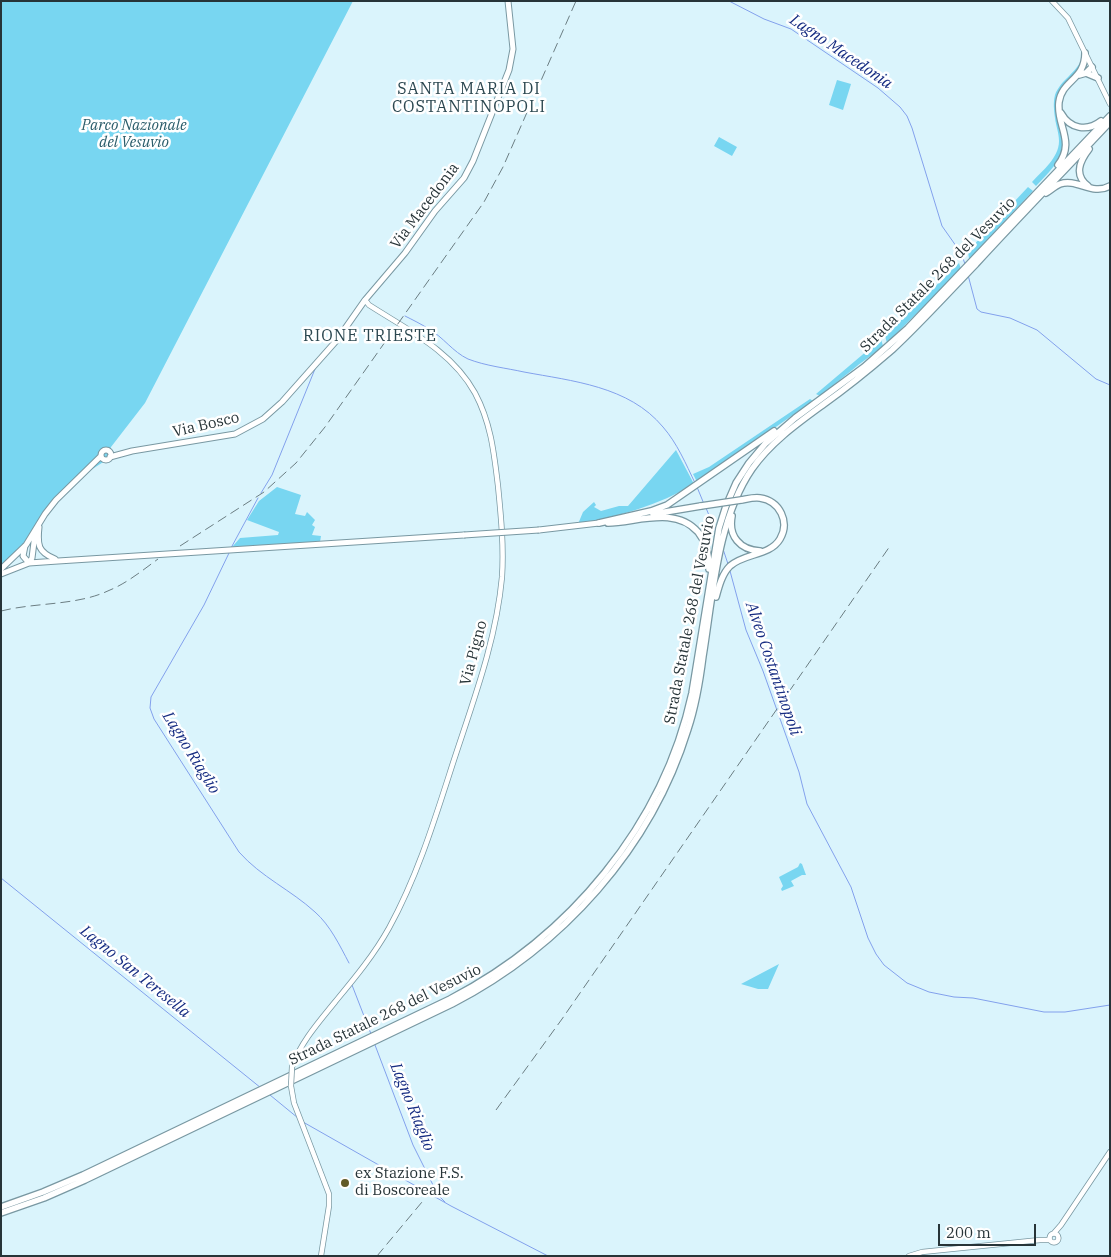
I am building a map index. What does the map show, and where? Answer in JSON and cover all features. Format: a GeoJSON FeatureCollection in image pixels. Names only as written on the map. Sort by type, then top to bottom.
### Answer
{"type":"FeatureCollection","features":[{"type":"Feature","properties":{"kind":"highway"},"geometry":{"type":"LineString","coordinates":[[1085,53],[1085,70]]}},
{"type":"Feature","properties":{"kind":"highway"},"geometry":{"type":"LineString","coordinates":[[1035,194],[1062,161],[1065,153],[1066,137],[1059,114],[1061,95],[1064,89],[1092,66]]}},
{"type":"Feature","properties":{"kind":"highway"},"geometry":{"type":"LineString","coordinates":[[1085,70],[1098,78]]}},
{"type":"Feature","properties":{"kind":"highway"},"geometry":{"type":"LineString","coordinates":[[1060,111],[1066,121],[1081,128],[1095,125],[1109,114]]}},
{"type":"Feature","properties":{"kind":"highway","name":"Strada Statale 268 del Vesuvio"},"geometry":{"type":"LineString","coordinates":[[972,264],[1109,114]]}},
{"type":"Feature","properties":{"kind":"highway"},"geometry":{"type":"LineString","coordinates":[[1092,189],[1080,177],[1079,164],[1110,123]]}},
{"type":"Feature","properties":{"kind":"highway","name":"Strada Statale 268 del Vesuvio"},"geometry":{"type":"LineString","coordinates":[[1,1208],[83,1175],[429,1009],[482,981],[532,947],[564,918],[601,878],[624,846],[647,809],[670,764],[692,693],[720,539],[737,494],[754,466],[778,440],[818,405],[892,346],[1110,123]]}},
{"type":"Feature","properties":{"kind":"highway"},"geometry":{"type":"LineString","coordinates":[[1012,225],[1046,193],[1060,184],[1074,183],[1101,190],[1110,186]]}},
{"type":"Feature","properties":{"kind":"highway","name":"Strada Statale 268 del Vesuvio"},"geometry":{"type":"LineString","coordinates":[[1,1213],[44,1198],[84,1180],[452,1004],[497,978],[535,951],[569,922],[605,882],[624,856],[652,812],[674,766],[688,729],[697,694],[720,552],[719,528],[732,492],[749,463],[765,444],[795,418],[818,405]]}},
{"type":"Feature","properties":{"kind":"highway"},"geometry":{"type":"LineString","coordinates":[[599,523],[658,509],[678,498],[795,418]]}},
{"type":"Feature","properties":{"kind":"highway"},"geometry":{"type":"LineString","coordinates":[[754,466],[735,506],[731,519],[731,530],[736,541],[741,546],[752,551],[762,552]]}},
{"type":"Feature","properties":{"kind":"highway"},"geometry":{"type":"LineString","coordinates":[[599,523],[754,498],[767,500],[777,507],[783,517],[784,530],[781,537],[772,547],[742,558],[726,570],[719,584],[707,632]]}},
{"type":"Feature","properties":{"kind":"highway"},"geometry":{"type":"LineString","coordinates":[[599,523],[669,517],[683,521],[700,535],[706,546],[709,567],[701,640]]}},
{"type":"Feature","properties":{"kind":"main road","name":"Via Macedonia"},"geometry":{"type":"LineString","coordinates":[[365,300],[395,267],[435,211],[457,188],[473,161],[510,70],[513,49],[508,1]]}},
{"type":"Feature","properties":{"kind":"main road","name":"Via Bosco"},"geometry":{"type":"LineString","coordinates":[[1,569],[26,545],[56,500],[90,467],[109,456],[235,434],[263,419],[277,408],[323,357],[365,300]]}},
{"type":"Feature","properties":{"kind":"main road"},"geometry":{"type":"LineString","coordinates":[[40,523],[38,544],[44,554],[58,560]]}},
{"type":"Feature","properties":{"kind":"main road"},"geometry":{"type":"LineString","coordinates":[[1,574],[29,563],[58,560],[539,530],[599,523]]}},
{"type":"Feature","properties":{"kind":"main road","name":"Via Bosco"},"geometry":{"type":"LineString","coordinates":[[29,563],[32,558],[35,532]]}},
{"type":"Feature","properties":{"kind":"main road"},"geometry":{"type":"LineString","coordinates":[[26,545],[24,556],[29,563]]}},
{"type":"Feature","properties":{"kind":"street"},"geometry":{"type":"LineString","coordinates":[[1052,1],[1068,18],[1110,104]]}},
{"type":"Feature","properties":{"kind":"street","name":"Via Pigno"},"geometry":{"type":"LineString","coordinates":[[322,1256],[329,1194],[297,1112],[291,1086],[292,1067],[303,1043],[374,952],[394,919],[416,872],[489,652],[498,609],[502,575],[502,527],[493,444],[489,427],[475,392],[449,358],[365,300]]}},
{"type":"Feature","properties":{"kind":"street"},"geometry":{"type":"LineString","coordinates":[[909,1256],[922,1252],[1040,1240],[1053,1236],[1110,1152]]}},
{"type":"Feature","properties":{"kind":"green space","name":"Parco Nazionale del Vesuvio"},"geometry":{"type":"Polygon","coordinates":[[[1,1],[353,1],[145,403],[111,447],[108,459],[83,475],[71,487],[44,518],[40,529],[1,572],[1,1]]]}},
{"type":"Feature","properties":{"kind":"green space"},"geometry":{"type":"Polygon","coordinates":[[[1082,58],[1078,69],[1065,83],[1058,95],[1063,138],[1061,155],[1052,169],[1036,186],[1032,182],[1053,159],[1058,147],[1059,138],[1054,109],[1055,95],[1061,85],[1077,68],[1082,58]]]}},
{"type":"Feature","properties":{"kind":"green space"},"geometry":{"type":"Polygon","coordinates":[[[837,80],[851,84],[843,110],[829,105],[837,80]]]}},
{"type":"Feature","properties":{"kind":"green space"},"geometry":{"type":"Polygon","coordinates":[[[719,137],[737,147],[732,156],[714,146],[719,137]]]}},
{"type":"Feature","properties":{"kind":"green space"},"geometry":{"type":"Polygon","coordinates":[[[1028,187],[1033,191],[969,259],[968,251],[1028,187]]]}},
{"type":"Feature","properties":{"kind":"green space"},"geometry":{"type":"Polygon","coordinates":[[[959,263],[961,269],[887,343],[885,336],[959,263]]]}},
{"type":"Feature","properties":{"kind":"green space"},"geometry":{"type":"Polygon","coordinates":[[[881,339],[883,346],[820,396],[816,394],[881,339]]]}},
{"type":"Feature","properties":{"kind":"green space"},"geometry":{"type":"Polygon","coordinates":[[[810,399],[813,401],[697,482],[693,474],[709,467],[810,399]]]}},
{"type":"Feature","properties":{"kind":"green space"},"geometry":{"type":"Polygon","coordinates":[[[676,450],[694,484],[667,498],[638,509],[578,524],[583,512],[594,502],[596,505],[594,507],[601,511],[619,506],[628,506],[676,450]]]}},
{"type":"Feature","properties":{"kind":"green space"},"geometry":{"type":"Polygon","coordinates":[[[277,487],[301,495],[295,514],[305,516],[307,512],[315,520],[312,525],[315,527],[312,535],[321,536],[320,542],[232,547],[240,538],[278,535],[279,532],[247,520],[259,501],[277,487]]]}},
{"type":"Feature","properties":{"kind":"green space"},"geometry":{"type":"Polygon","coordinates":[[[800,863],[806,875],[791,881],[794,886],[782,891],[783,886],[779,877],[798,867],[800,863]]]}},
{"type":"Feature","properties":{"kind":"green space"},"geometry":{"type":"Polygon","coordinates":[[[779,964],[768,989],[758,989],[741,984],[779,964]]]}},
{"type":"Feature","properties":{"kind":"waterway","name":"Lagno Macedonia"},"geometry":{"type":"LineString","coordinates":[[729,1],[764,19],[791,29],[878,88],[900,107],[907,116],[912,128],[942,226],[961,253],[965,264]]}},
{"type":"Feature","properties":{"kind":"waterway","name":"Lagno Macedonia"},"geometry":{"type":"LineString","coordinates":[[968,275],[977,309],[981,312],[1010,318],[1037,330],[1096,379],[1110,385]]}},
{"type":"Feature","properties":{"kind":"waterway","name":"Alveo Costantinopoli"},"geometry":{"type":"LineString","coordinates":[[405,316],[434,332],[468,359],[580,383],[617,394],[634,402],[649,413],[668,433],[695,483]]}},
{"type":"Feature","properties":{"kind":"waterway","name":"Lagno Riaglio"},"geometry":{"type":"LineString","coordinates":[[261,493],[272,475],[315,369]]}},
{"type":"Feature","properties":{"kind":"waterway","name":"Alveo Costantinopoli"},"geometry":{"type":"LineString","coordinates":[[697,487],[704,504]]}},
{"type":"Feature","properties":{"kind":"waterway","name":"Lagno Riaglio"},"geometry":{"type":"LineString","coordinates":[[231,548],[258,498]]}},
{"type":"Feature","properties":{"kind":"waterway","name":"Alveo Costantinopoli"},"geometry":{"type":"LineString","coordinates":[[706,508],[716,532]]}},
{"type":"Feature","properties":{"kind":"waterway","name":"Alveo Costantinopoli"},"geometry":{"type":"LineString","coordinates":[[723,549],[728,564]]}},
{"type":"Feature","properties":{"kind":"waterway","name":"Lagno Riaglio"},"geometry":{"type":"LineString","coordinates":[[230,551],[204,605],[151,697],[150,708],[154,719],[239,852],[257,869],[306,904],[320,917],[334,936],[349,963]]}},
{"type":"Feature","properties":{"kind":"waterway","name":"Alveo Costantinopoli"},"geometry":{"type":"LineString","coordinates":[[730,571],[746,630],[763,671],[799,772],[807,804],[851,887],[868,938],[884,965],[907,983],[929,992],[954,997],[973,998],[1044,1012],[1065,1012],[1110,1005]]}},
{"type":"Feature","properties":{"kind":"waterway","name":"Lagno San Teresella"},"geometry":{"type":"LineString","coordinates":[[1,878],[261,1088]]}},
{"type":"Feature","properties":{"kind":"waterway","name":"Lagno Riaglio"},"geometry":{"type":"LineString","coordinates":[[352,985],[371,1034]]}},
{"type":"Feature","properties":{"kind":"waterway","name":"Lagno Riaglio"},"geometry":{"type":"LineString","coordinates":[[375,1045],[413,1145],[438,1195],[445,1202]]}},
{"type":"Feature","properties":{"kind":"waterway"},"geometry":{"type":"LineString","coordinates":[[270,1095],[298,1118]]}},
{"type":"Feature","properties":{"kind":"waterway"},"geometry":{"type":"LineString","coordinates":[[303,1122],[451,1206],[548,1256]]}},
{"type":"Feature","properties":{"kind":"railway"},"geometry":{"type":"LineString","coordinates":[[180,546],[264,492],[296,463],[325,427],[484,202],[503,167],[576,1]]}},
{"type":"Feature","properties":{"kind":"railway"},"geometry":{"type":"LineString","coordinates":[[496,1110],[562,1019],[890,546]]}},
{"type":"Feature","properties":{"kind":"railway"},"geometry":{"type":"LineString","coordinates":[[1,611],[84,599],[97,595],[123,584],[158,559]]}},
{"type":"Feature","properties":{"kind":"railway"},"geometry":{"type":"LineString","coordinates":[[377,1256],[422,1202]]}},
{"type":"Feature","properties":{"kind":"place","name":"ex Stazione F.S. di Boscoreale"},"geometry":{"type":"Point","coordinates":[345,1183]}},
{"type":"Feature","properties":{"kind":"district","name":"SANTA MARIA DI COSTANTINOPOLI"},"geometry":{"type":"Point","coordinates":[469,98]}},
{"type":"Feature","properties":{"kind":"district","name":"RIONE TRIESTE"},"geometry":{"type":"Point","coordinates":[370,336]}}]}
